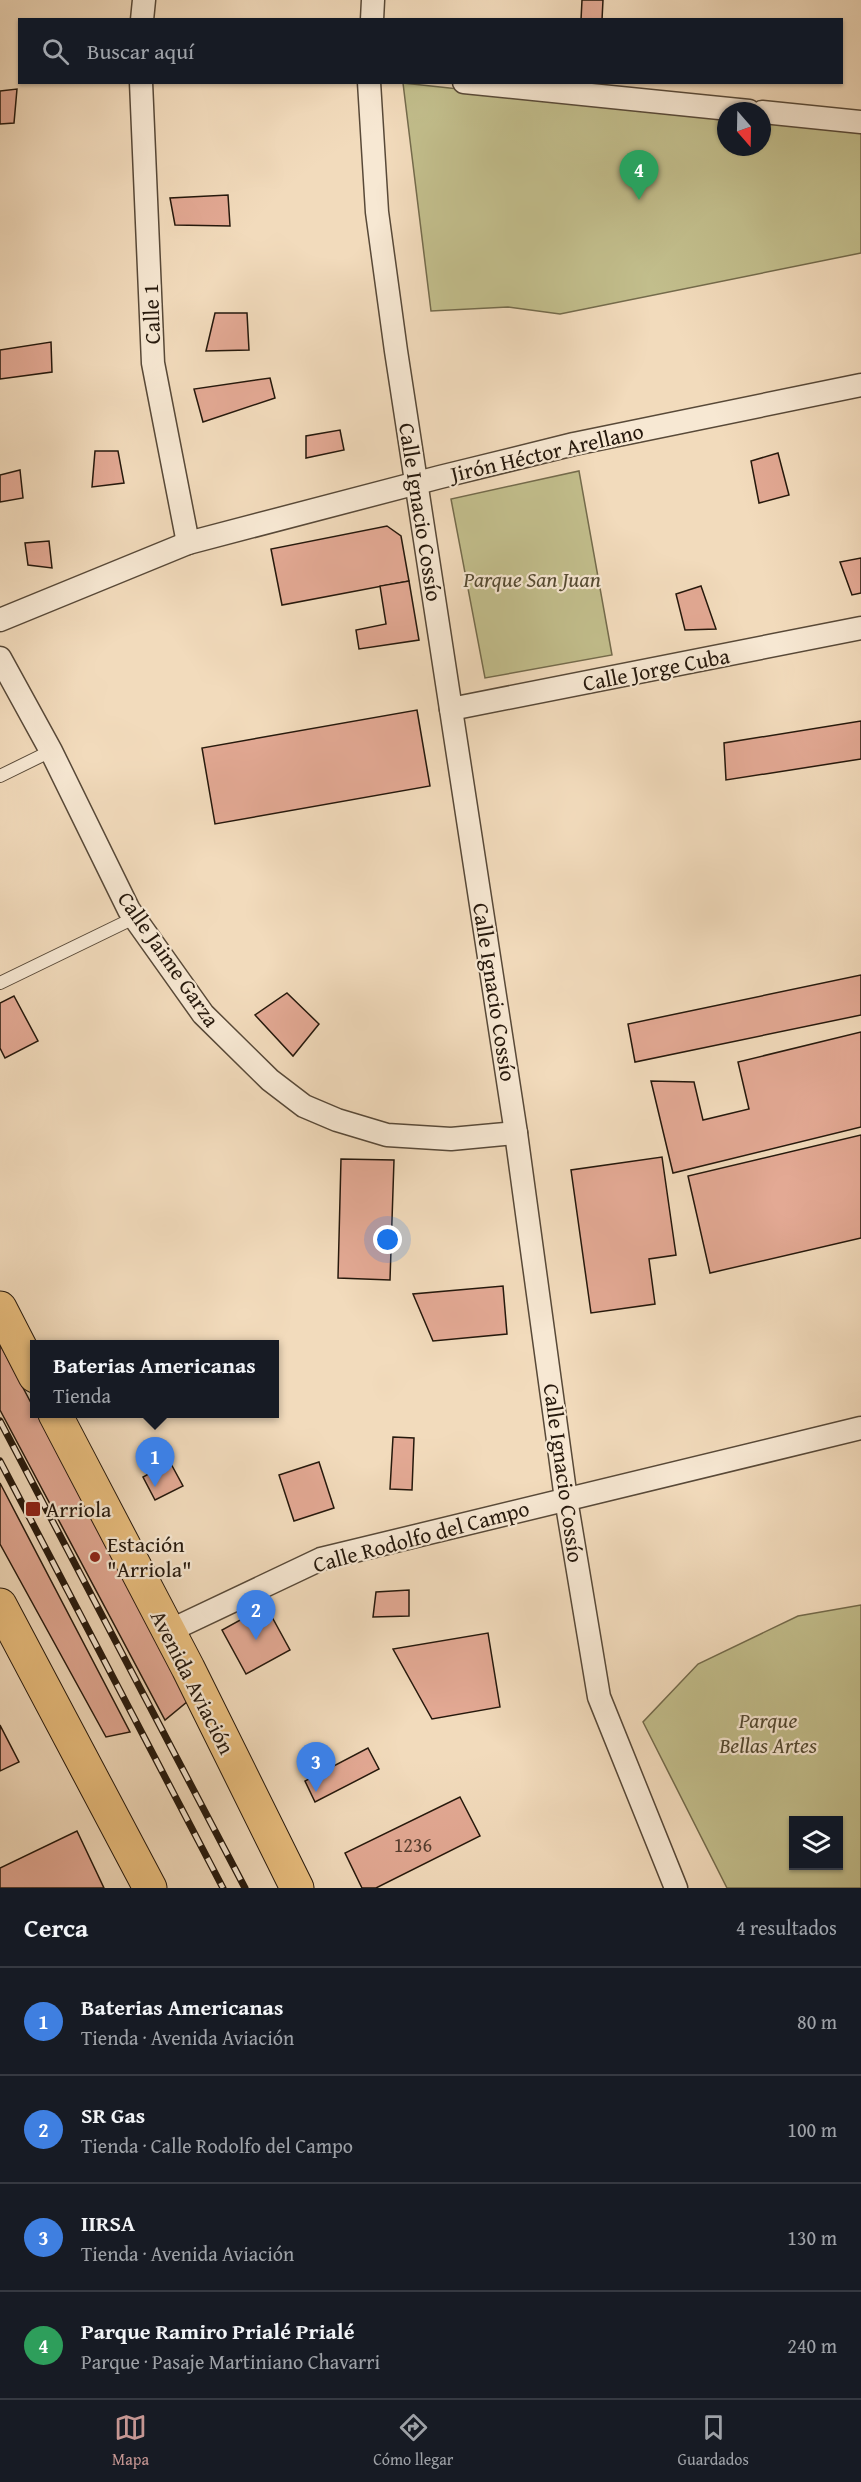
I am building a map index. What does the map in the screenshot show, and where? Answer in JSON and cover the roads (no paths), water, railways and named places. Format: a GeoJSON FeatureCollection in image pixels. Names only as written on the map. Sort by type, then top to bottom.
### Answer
{"type":"FeatureCollection","features":[{"type":"Feature","properties":{"kind":"main road"},"geometry":{"type":"LineString","coordinates":[[0,1308],[30,1366]]}},
{"type":"Feature","properties":{"kind":"main road","name":"Avenida Aviación"},"geometry":{"type":"LineString","coordinates":[[58,1418],[167,1632],[188,1668],[297,1888]]}},
{"type":"Feature","properties":{"kind":"main road"},"geometry":{"type":"LineString","coordinates":[[0,1605],[150,1888]]}},
{"type":"Feature","properties":{"kind":"street"},"geometry":{"type":"LineString","coordinates":[[142,18],[144,0]]}},
{"type":"Feature","properties":{"kind":"street"},"geometry":{"type":"LineString","coordinates":[[372,18],[373,0]]}},
{"type":"Feature","properties":{"kind":"street","name":"Calle 1"},"geometry":{"type":"LineString","coordinates":[[141,84],[153,363],[188,543]]}},
{"type":"Feature","properties":{"kind":"street","name":"Calle Ignacio Cossío"},"geometry":{"type":"LineString","coordinates":[[369,84],[377,212],[416,484],[516,1133],[566,1499],[599,1697],[676,1888]]}},
{"type":"Feature","properties":{"kind":"street"},"geometry":{"type":"LineString","coordinates":[[484,84],[717,108]]}},
{"type":"Feature","properties":{"kind":"street"},"geometry":{"type":"LineString","coordinates":[[771,113],[861,122]]}},
{"type":"Feature","properties":{"kind":"street","name":"Jirón Héctor Arellano"},"geometry":{"type":"LineString","coordinates":[[0,620],[188,543],[574,444],[861,385]]}},
{"type":"Feature","properties":{"kind":"street","name":"Calle Jorge Cuba"},"geometry":{"type":"LineString","coordinates":[[451,709],[861,628]]}},
{"type":"Feature","properties":{"kind":"street","name":"Calle Jaime Garza"},"geometry":{"type":"LineString","coordinates":[[0,658],[51,752],[134,918],[202,1014],[270,1080],[304,1106],[337,1120],[387,1135],[451,1139],[516,1133]]}},
{"type":"Feature","properties":{"kind":"street","name":"Calle Rodolfo del Campo"},"geometry":{"type":"LineString","coordinates":[[167,1632],[321,1559],[861,1428]]}},
{"type":"Feature","properties":{"kind":"lane"},"geometry":{"type":"LineString","coordinates":[[0,776],[51,752]]}},
{"type":"Feature","properties":{"kind":"lane"},"geometry":{"type":"LineString","coordinates":[[0,983],[134,918]]}},
{"type":"Feature","properties":{"kind":"railway"},"geometry":{"type":"LineString","coordinates":[[0,1421],[245,1888]]}},
{"type":"Feature","properties":{"kind":"railway"},"geometry":{"type":"LineString","coordinates":[[0,1461],[223,1888]]}},
{"type":"Feature","properties":{"kind":"place","name":"Parque Ramiro Prialé Prialé"},"geometry":{"type":"Point","coordinates":[639,200]}},
{"type":"Feature","properties":{"kind":"place","name":"Baterias Americanas"},"geometry":{"type":"Point","coordinates":[155,1487]}},
{"type":"Feature","properties":{"kind":"place","name":"Arriola"},"geometry":{"type":"Point","coordinates":[33,1509]}},
{"type":"Feature","properties":{"kind":"place","name":"Estación \"Arriola\""},"geometry":{"type":"Point","coordinates":[95,1557]}},
{"type":"Feature","properties":{"kind":"place","name":"SR Gas"},"geometry":{"type":"Point","coordinates":[256,1640]}},
{"type":"Feature","properties":{"kind":"place","name":"IIRSA"},"geometry":{"type":"Point","coordinates":[316,1792]}},
{"type":"Feature","properties":{"kind":"park label","name":"Parque San Juan"},"geometry":{"type":"Point","coordinates":[532,579]}},
{"type":"Feature","properties":{"kind":"park label","name":"Parque Bellas Artes"},"geometry":{"type":"Point","coordinates":[768,1733]}}]}
